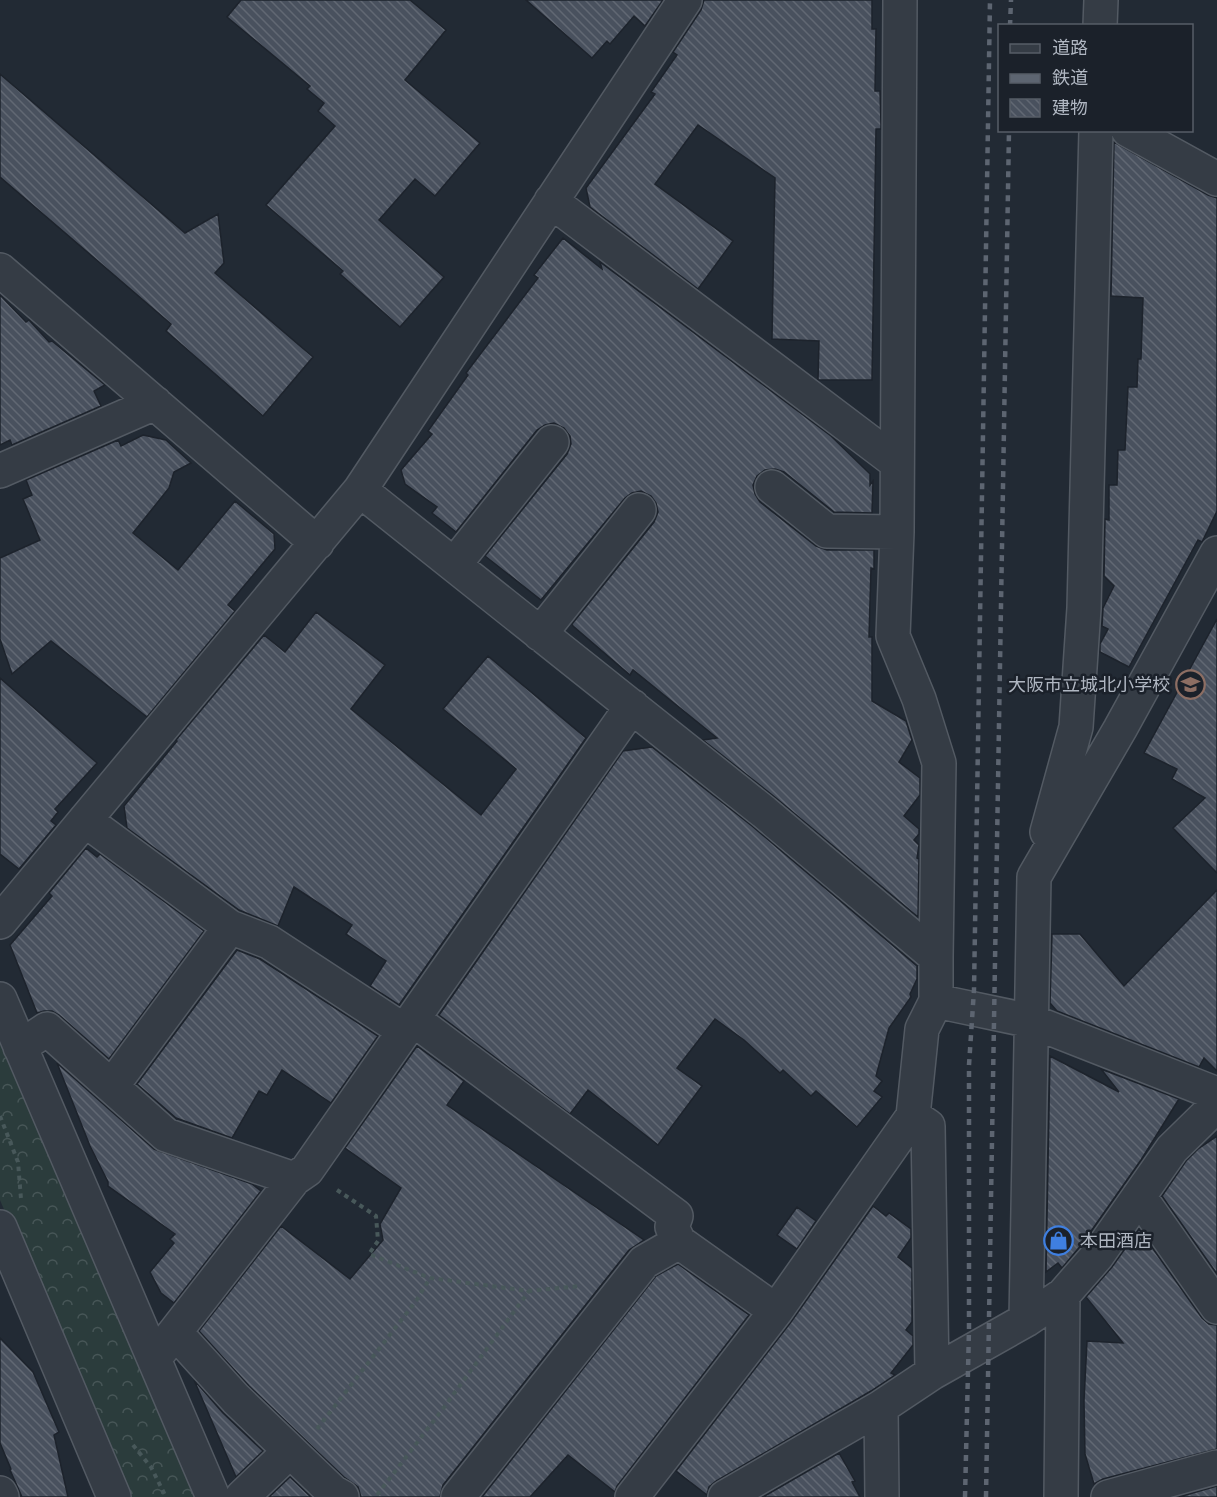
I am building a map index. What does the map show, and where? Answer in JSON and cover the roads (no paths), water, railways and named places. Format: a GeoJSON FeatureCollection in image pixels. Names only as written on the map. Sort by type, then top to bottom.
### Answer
{"type":"FeatureCollection","features":[{"type":"Feature","properties":{"kind":"street"},"geometry":{"type":"LineString","coordinates":[[0,922],[360,490],[685,0]]}},
{"type":"Feature","properties":{"kind":"street"},"geometry":{"type":"LineString","coordinates":[[632,1497],[776,1311],[913,1116],[922,1029],[936,1001],[939,763],[919,699],[893,636],[897,532],[900,0]]}},
{"type":"Feature","properties":{"kind":"street"},"geometry":{"type":"LineString","coordinates":[[1100,24],[1101,0]]}},
{"type":"Feature","properties":{"kind":"street"},"geometry":{"type":"LineString","coordinates":[[1026,1320],[1034,877],[1076,727],[1084,608],[1096,132]]}},
{"type":"Feature","properties":{"kind":"street"},"geometry":{"type":"LineString","coordinates":[[1132,132],[1217,179]]}},
{"type":"Feature","properties":{"kind":"street"},"geometry":{"type":"LineString","coordinates":[[551,201],[896,462]]}},
{"type":"Feature","properties":{"kind":"street"},"geometry":{"type":"LineString","coordinates":[[0,270],[316,543]]}},
{"type":"Feature","properties":{"kind":"street"},"geometry":{"type":"LineString","coordinates":[[0,471],[155,404]]}},
{"type":"Feature","properties":{"kind":"street"},"geometry":{"type":"LineString","coordinates":[[454,565],[552,442]]}},
{"type":"Feature","properties":{"kind":"street"},"geometry":{"type":"LineString","coordinates":[[772,487],[827,531],[897,532]]}},
{"type":"Feature","properties":{"kind":"street"},"geometry":{"type":"LineString","coordinates":[[360,490],[764,812],[936,957]]}},
{"type":"Feature","properties":{"kind":"street"},"geometry":{"type":"LineString","coordinates":[[540,634],[639,510]]}},
{"type":"Feature","properties":{"kind":"street"},"geometry":{"type":"LineString","coordinates":[[1034,877],[1120,729],[1217,553]]}},
{"type":"Feature","properties":{"kind":"street"},"geometry":{"type":"LineString","coordinates":[[154,1359],[300,1174],[632,706]]}},
{"type":"Feature","properties":{"kind":"street"},"geometry":{"type":"LineString","coordinates":[[86,820],[230,927],[269,942],[408,1024],[676,1216],[672,1227],[679,1242],[776,1311]]}},
{"type":"Feature","properties":{"kind":"street"},"geometry":{"type":"LineString","coordinates":[[112,1086],[230,927]]}},
{"type":"Feature","properties":{"kind":"street"},"geometry":{"type":"LineString","coordinates":[[0,999],[213,1497]]}},
{"type":"Feature","properties":{"kind":"street"},"geometry":{"type":"LineString","coordinates":[[725,1497],[881,1407],[932,1373],[1026,1320],[1063,1295],[1097,1256],[1172,1149],[1215,1107],[1031,1021],[936,1001]]}},
{"type":"Feature","properties":{"kind":"street"},"geometry":{"type":"LineString","coordinates":[[20,1047],[47,1029],[166,1135],[300,1174]]}},
{"type":"Feature","properties":{"kind":"street"},"geometry":{"type":"LineString","coordinates":[[913,1116],[928,1126],[932,1373]]}},
{"type":"Feature","properties":{"kind":"street"},"geometry":{"type":"LineString","coordinates":[[1140,1196],[1217,1307]]}},
{"type":"Feature","properties":{"kind":"street"},"geometry":{"type":"LineString","coordinates":[[0,1227],[114,1497]]}},
{"type":"Feature","properties":{"kind":"street"},"geometry":{"type":"LineString","coordinates":[[458,1497],[644,1262],[679,1242]]}},
{"type":"Feature","properties":{"kind":"street"},"geometry":{"type":"LineString","coordinates":[[1061,1497],[1063,1295]]}},
{"type":"Feature","properties":{"kind":"street"},"geometry":{"type":"LineString","coordinates":[[175,1332],[236,1399],[333,1492],[342,1497]]}},
{"type":"Feature","properties":{"kind":"street"},"geometry":{"type":"LineString","coordinates":[[881,1407],[882,1497]]}},
{"type":"Feature","properties":{"kind":"street"},"geometry":{"type":"LineString","coordinates":[[242,1497],[292,1454]]}},
{"type":"Feature","properties":{"kind":"street"},"geometry":{"type":"LineString","coordinates":[[1108,1497],[1217,1467]]}},
{"type":"Feature","properties":{"kind":"railway"},"geometry":{"type":"LineString","coordinates":[[965,1497],[969,1329],[969,1065],[974,990],[990,0]]}},
{"type":"Feature","properties":{"kind":"railway"},"geometry":{"type":"LineString","coordinates":[[1010,24],[1011,0]]}},
{"type":"Feature","properties":{"kind":"railway"},"geometry":{"type":"LineString","coordinates":[[986,1497],[1009,132]]}},
{"type":"Feature","properties":{"kind":"place","name":"大阪市立城北小学校"},"geometry":{"type":"Point","coordinates":[1191,684]}},
{"type":"Feature","properties":{"kind":"place","name":"本田酒店"},"geometry":{"type":"Point","coordinates":[1059,1240]}}]}
